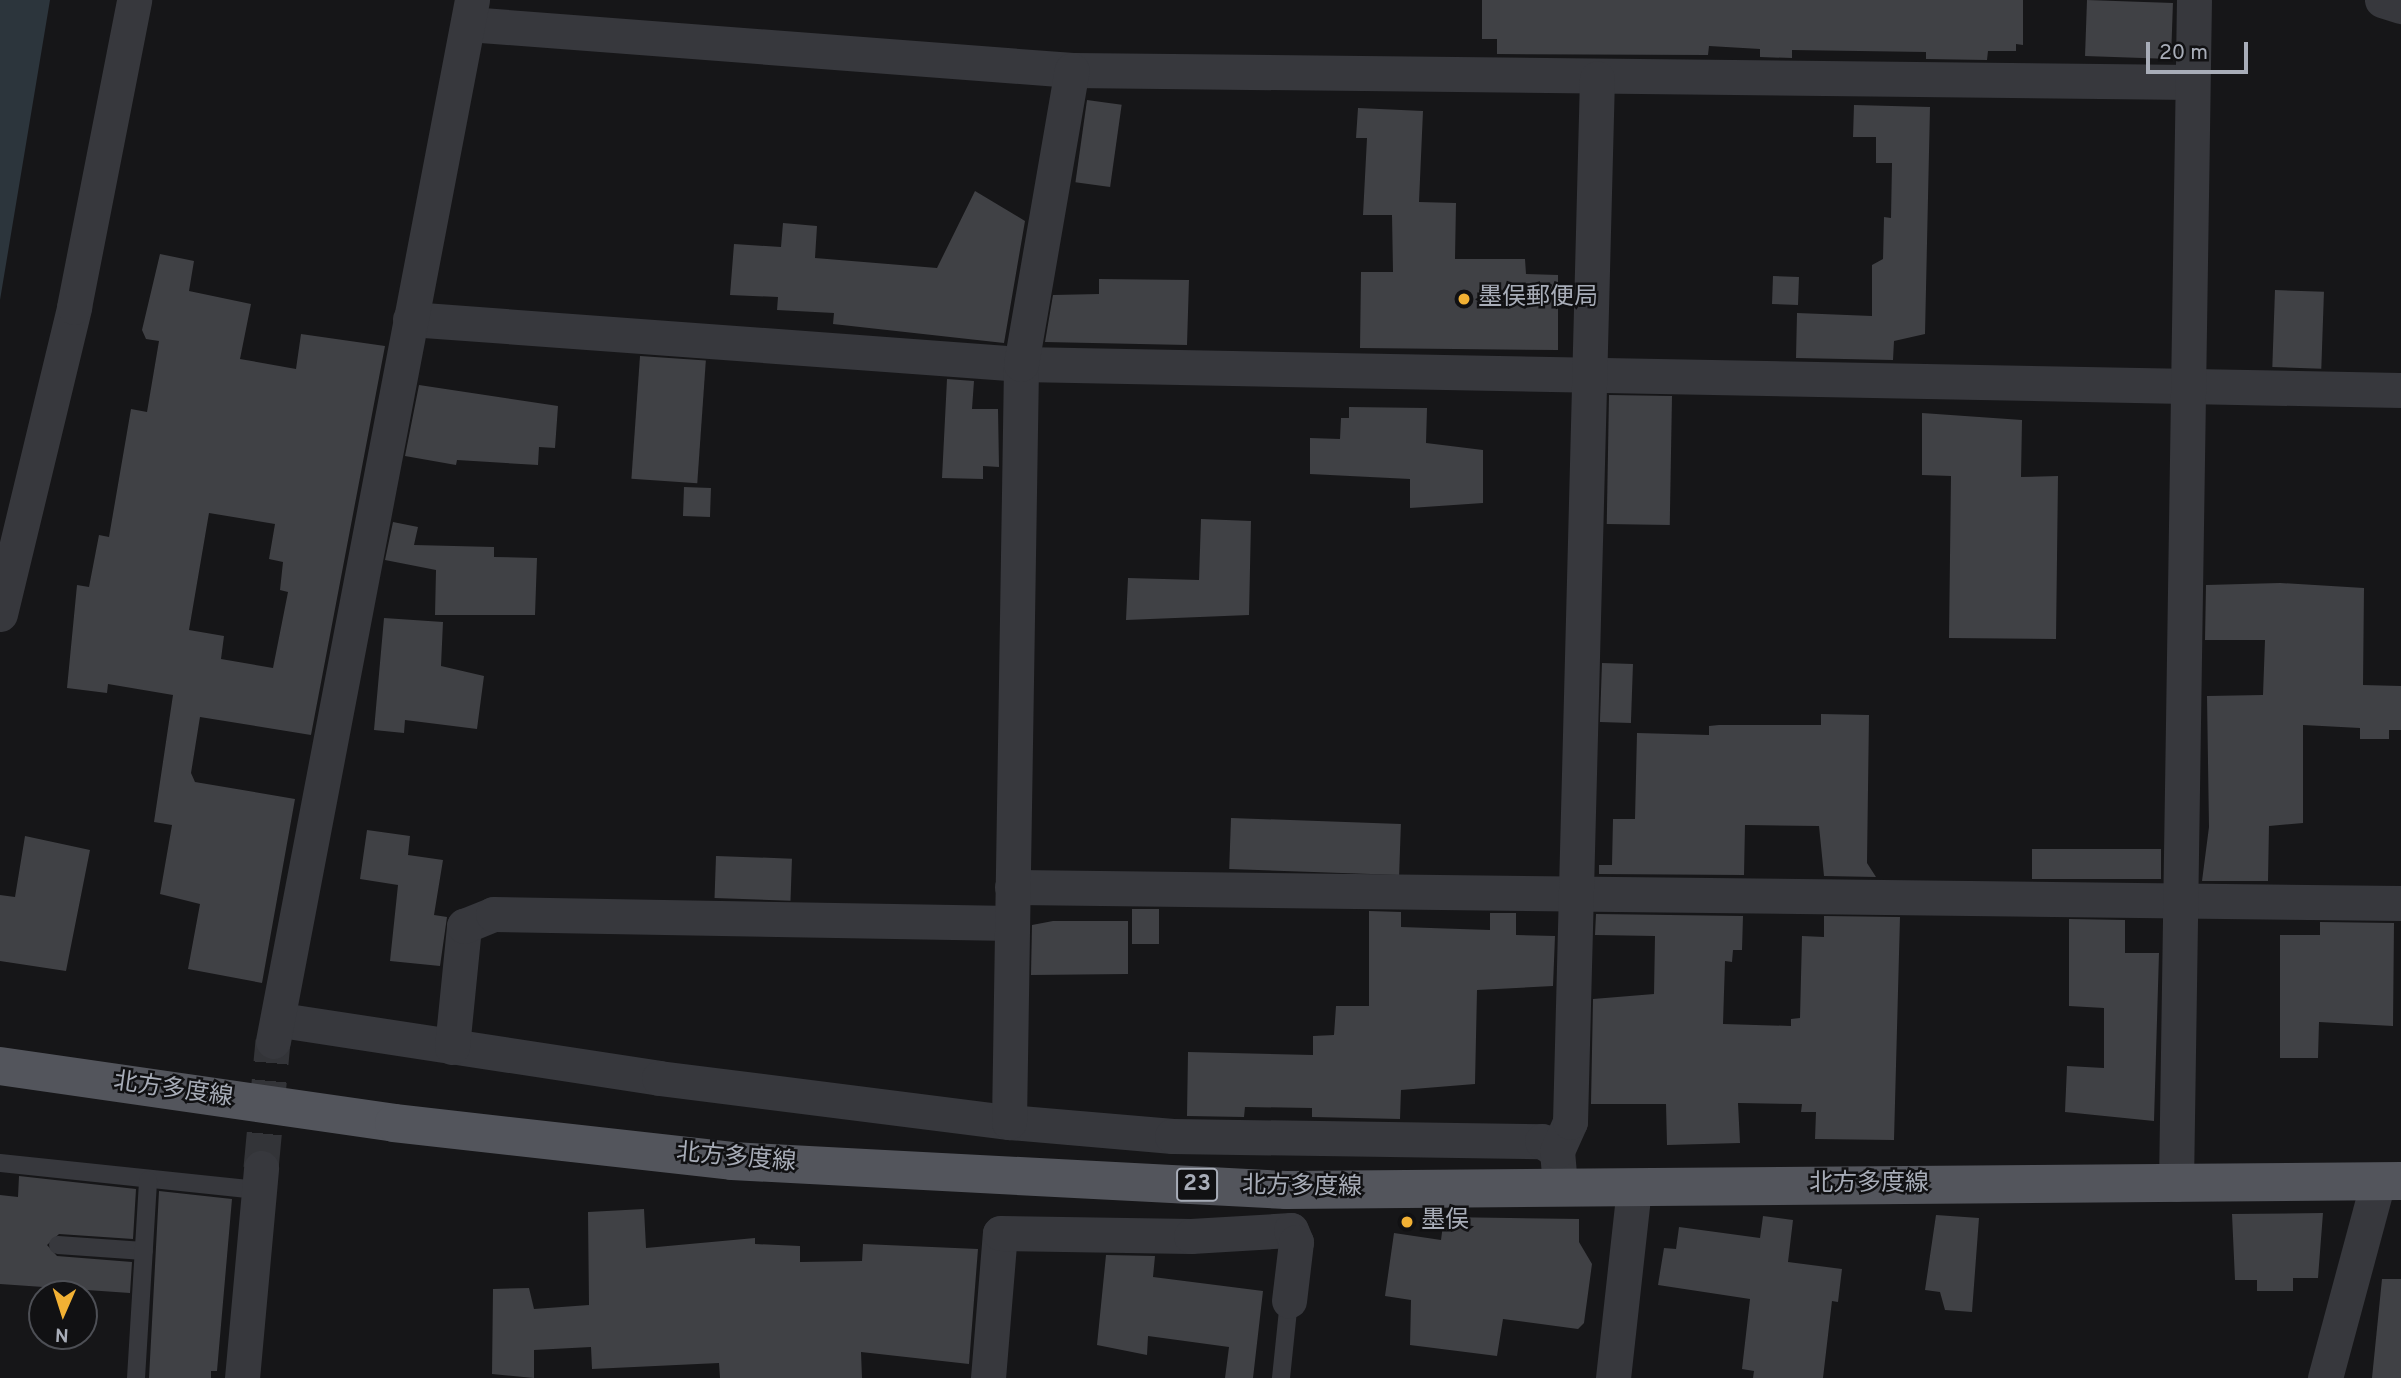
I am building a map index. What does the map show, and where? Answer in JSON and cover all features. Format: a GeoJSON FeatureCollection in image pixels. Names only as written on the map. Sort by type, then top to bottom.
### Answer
{"type":"FeatureCollection","features":[{"type":"Feature","properties":{"kind":"main road","name":"北方多度線"},"geometry":{"type":"LineString","coordinates":[[0,1066],[394,1123],[732,1161],[1286,1190],[1558,1169],[1634,1188],[2390,1182]]}},
{"type":"Feature","properties":{"kind":"street"},"geometry":{"type":"LineString","coordinates":[[0,614],[74,307],[134,0]]}},
{"type":"Feature","properties":{"kind":"street"},"geometry":{"type":"LineString","coordinates":[[2176,1184],[2194,0]]}},
{"type":"Feature","properties":{"kind":"street"},"geometry":{"type":"LineString","coordinates":[[2382,0],[2401,6]]}},
{"type":"Feature","properties":{"kind":"street"},"geometry":{"type":"LineString","coordinates":[[1558,1169],[1542,1141],[1172,1136],[1009,1122],[452,1047],[277,1031],[470,12],[1072,70],[1597,78],[2192,82]]}},
{"type":"Feature","properties":{"kind":"street"},"geometry":{"type":"LineString","coordinates":[[1009,1122],[1021,364],[1072,70]]}},
{"type":"Feature","properties":{"kind":"street"},"geometry":{"type":"LineString","coordinates":[[1558,1169],[1570,1122],[1587,372],[1597,78]]}},
{"type":"Feature","properties":{"kind":"street"},"geometry":{"type":"LineString","coordinates":[[410,319],[1021,364],[1587,372],[2401,390]]}},
{"type":"Feature","properties":{"kind":"street"},"geometry":{"type":"LineString","coordinates":[[1012,887],[1575,890],[2401,903]]}},
{"type":"Feature","properties":{"kind":"street"},"geometry":{"type":"LineString","coordinates":[[452,1047],[464,926],[493,914],[1012,923]]}},
{"type":"Feature","properties":{"kind":"street"},"geometry":{"type":"LineString","coordinates":[[242,1378],[260,1179]]}},
{"type":"Feature","properties":{"kind":"street"},"geometry":{"type":"LineString","coordinates":[[2325,1378],[2390,1182]]}},
{"type":"Feature","properties":{"kind":"street"},"geometry":{"type":"LineString","coordinates":[[1613,1378],[1634,1188]]}},
{"type":"Feature","properties":{"kind":"street"},"geometry":{"type":"LineString","coordinates":[[988,1378],[1000,1233],[1191,1237],[1291,1230],[1296,1242],[1289,1301]]}},
{"type":"Feature","properties":{"kind":"lane"},"geometry":{"type":"LineString","coordinates":[[0,1163],[148,1180],[260,1179]]}},
{"type":"Feature","properties":{"kind":"lane"},"geometry":{"type":"LineString","coordinates":[[136,1378],[148,1180]]}},
{"type":"Feature","properties":{"kind":"lane"},"geometry":{"type":"LineString","coordinates":[[58,1245],[144,1251]]}},
{"type":"Feature","properties":{"kind":"lane"},"geometry":{"type":"LineString","coordinates":[[1281,1378],[1289,1301]]}},
{"type":"Feature","properties":{"kind":"shaded area"},"geometry":{"type":"Polygon","coordinates":[[[0,0],[50,0],[0,300],[0,0]]]}},
{"type":"Feature","properties":{"kind":"building"},"geometry":{"type":"Polygon","coordinates":[[[1482,0],[2023,0],[2023,45],[2016,44],[2016,51],[1988,51],[1987,60],[1926,59],[1926,52],[1792,50],[1792,58],[1760,57],[1760,49],[1709,46],[1708,55],[1497,54],[1497,39],[1482,39],[1482,0]]]}},
{"type":"Feature","properties":{"kind":"building"},"geometry":{"type":"Polygon","coordinates":[[[2087,0],[2173,3],[2171,59],[2085,56],[2087,0]]]}},
{"type":"Feature","properties":{"kind":"building"},"geometry":{"type":"Polygon","coordinates":[[[1087,100],[1122,105],[1110,187],[1075,182],[1087,100]]]}},
{"type":"Feature","properties":{"kind":"building"},"geometry":{"type":"Polygon","coordinates":[[[1854,105],[1930,107],[1925,334],[1894,341],[1893,360],[1796,358],[1797,313],[1872,316],[1872,265],[1883,259],[1884,217],[1891,218],[1892,163],[1876,163],[1876,137],[1853,137],[1854,105]]]}},
{"type":"Feature","properties":{"kind":"building"},"geometry":{"type":"Polygon","coordinates":[[[1358,108],[1423,111],[1419,202],[1456,203],[1455,259],[1525,259],[1526,274],[1558,275],[1558,350],[1360,348],[1361,272],[1393,272],[1392,215],[1363,215],[1367,138],[1356,138],[1358,108]]]}},
{"type":"Feature","properties":{"kind":"building"},"geometry":{"type":"Polygon","coordinates":[[[975,191],[1025,221],[1004,343],[833,324],[834,313],[777,310],[778,297],[730,295],[734,244],[781,247],[783,223],[817,226],[815,258],[937,268],[975,191]]]}},
{"type":"Feature","properties":{"kind":"building"},"geometry":{"type":"Polygon","coordinates":[[[160,254],[194,261],[189,291],[251,304],[240,359],[296,369],[301,334],[385,346],[311,735],[200,717],[191,773],[195,782],[295,799],[262,983],[188,969],[200,904],[160,894],[172,825],[154,822],[173,695],[108,684],[107,693],[67,688],[77,585],[89,587],[99,535],[109,537],[131,409],[147,412],[159,341],[146,339],[142,330],[160,254]],[[209,513],[189,630],[224,636],[221,659],[273,668],[288,592],[280,590],[283,562],[269,559],[275,524],[209,513]]]}},
{"type":"Feature","properties":{"kind":"building"},"geometry":{"type":"Polygon","coordinates":[[[1773,276],[1799,277],[1798,305],[1772,304],[1773,276]]]}},
{"type":"Feature","properties":{"kind":"building"},"geometry":{"type":"Polygon","coordinates":[[[1099,279],[1189,280],[1187,345],[1045,342],[1053,295],[1099,294],[1099,279]]]}},
{"type":"Feature","properties":{"kind":"building"},"geometry":{"type":"Polygon","coordinates":[[[2275,290],[2324,292],[2321,369],[2272,367],[2275,290]]]}},
{"type":"Feature","properties":{"kind":"building"},"geometry":{"type":"Polygon","coordinates":[[[640,356],[706,361],[697,483],[631,479],[640,356]]]}},
{"type":"Feature","properties":{"kind":"building"},"geometry":{"type":"Polygon","coordinates":[[[947,379],[974,381],[972,409],[998,409],[999,467],[983,466],[983,479],[942,478],[947,379]]]}},
{"type":"Feature","properties":{"kind":"building"},"geometry":{"type":"Polygon","coordinates":[[[419,385],[558,406],[555,448],[539,447],[538,465],[457,460],[456,465],[405,456],[419,385]]]}},
{"type":"Feature","properties":{"kind":"building"},"geometry":{"type":"Polygon","coordinates":[[[1609,395],[1672,396],[1670,525],[1607,524],[1609,395]]]}},
{"type":"Feature","properties":{"kind":"building"},"geometry":{"type":"Polygon","coordinates":[[[1349,407],[1427,408],[1426,443],[1483,450],[1483,503],[1410,508],[1410,479],[1310,474],[1310,438],[1340,439],[1341,418],[1349,418],[1349,407]]]}},
{"type":"Feature","properties":{"kind":"building"},"geometry":{"type":"Polygon","coordinates":[[[1922,413],[2022,420],[2021,477],[2058,476],[2056,639],[1949,638],[1951,476],[1922,475],[1922,413]]]}},
{"type":"Feature","properties":{"kind":"building"},"geometry":{"type":"Polygon","coordinates":[[[684,487],[711,488],[710,517],[683,516],[684,487]]]}},
{"type":"Feature","properties":{"kind":"building"},"geometry":{"type":"Polygon","coordinates":[[[1201,519],[1251,521],[1249,615],[1126,620],[1128,578],[1199,580],[1201,519]]]}},
{"type":"Feature","properties":{"kind":"building"},"geometry":{"type":"Polygon","coordinates":[[[393,522],[418,527],[414,545],[494,547],[494,557],[537,558],[535,615],[435,615],[436,570],[385,560],[393,522]]]}},
{"type":"Feature","properties":{"kind":"building"},"geometry":{"type":"Polygon","coordinates":[[[2280,583],[2364,588],[2363,685],[2401,686],[2401,730],[2389,730],[2389,739],[2360,739],[2360,728],[2303,725],[2303,823],[2269,826],[2268,881],[2202,881],[2209,827],[2207,696],[2263,695],[2265,640],[2205,640],[2206,585],[2280,583]]]}},
{"type":"Feature","properties":{"kind":"building"},"geometry":{"type":"Polygon","coordinates":[[[384,618],[443,622],[441,666],[484,676],[477,729],[405,720],[404,733],[374,730],[384,618]]]}},
{"type":"Feature","properties":{"kind":"building"},"geometry":{"type":"Polygon","coordinates":[[[1602,663],[1633,664],[1631,723],[1600,722],[1602,663]]]}},
{"type":"Feature","properties":{"kind":"building"},"geometry":{"type":"Polygon","coordinates":[[[1821,714],[1869,715],[1867,863],[1876,877],[1824,876],[1819,826],[1745,825],[1744,875],[1599,874],[1599,865],[1612,865],[1613,819],[1635,819],[1637,733],[1709,735],[1709,726],[1719,725],[1821,725],[1821,714]]]}},
{"type":"Feature","properties":{"kind":"building"},"geometry":{"type":"Polygon","coordinates":[[[1231,818],[1401,824],[1399,875],[1229,869],[1231,818]]]}},
{"type":"Feature","properties":{"kind":"building"},"geometry":{"type":"Polygon","coordinates":[[[367,830],[410,836],[408,855],[443,860],[434,915],[447,917],[440,966],[390,961],[398,885],[360,879],[367,830]]]}},
{"type":"Feature","properties":{"kind":"building"},"geometry":{"type":"Polygon","coordinates":[[[25,836],[90,850],[66,971],[0,961],[0,895],[15,897],[25,836]]]}},
{"type":"Feature","properties":{"kind":"building"},"geometry":{"type":"Polygon","coordinates":[[[2032,849],[2161,849],[2161,879],[2032,879],[2032,849]]]}},
{"type":"Feature","properties":{"kind":"building"},"geometry":{"type":"Polygon","coordinates":[[[716,856],[792,859],[790,901],[715,898],[716,856]]]}},
{"type":"Feature","properties":{"kind":"building"},"geometry":{"type":"Polygon","coordinates":[[[1132,909],[1159,909],[1159,944],[1132,944],[1132,909]]]}},
{"type":"Feature","properties":{"kind":"building"},"geometry":{"type":"Polygon","coordinates":[[[1369,911],[1401,912],[1401,927],[1490,930],[1490,913],[1516,913],[1516,935],[1555,936],[1553,986],[1477,990],[1475,1084],[1401,1090],[1400,1119],[1312,1117],[1312,1108],[1245,1107],[1244,1117],[1187,1116],[1188,1052],[1313,1055],[1313,1036],[1334,1035],[1336,1006],[1369,1006],[1369,911]]]}},
{"type":"Feature","properties":{"kind":"building"},"geometry":{"type":"Polygon","coordinates":[[[1596,914],[1743,916],[1742,950],[1733,950],[1732,962],[1725,961],[1723,1024],[1791,1026],[1791,1019],[1800,1018],[1802,936],[1824,937],[1824,916],[1900,917],[1894,1140],[1815,1139],[1816,1112],[1801,1112],[1802,1104],[1738,1103],[1740,1143],[1667,1145],[1666,1104],[1591,1104],[1593,999],[1654,994],[1655,936],[1595,935],[1596,914]]]}},
{"type":"Feature","properties":{"kind":"building"},"geometry":{"type":"Polygon","coordinates":[[[2069,919],[2125,920],[2125,953],[2159,953],[2154,1121],[2065,1112],[2067,1066],[2104,1068],[2104,1008],[2069,1006],[2069,919]]]}},
{"type":"Feature","properties":{"kind":"building"},"geometry":{"type":"Polygon","coordinates":[[[1053,921],[1128,921],[1128,974],[1031,975],[1032,925],[1053,921]]]}},
{"type":"Feature","properties":{"kind":"building"},"geometry":{"type":"Polygon","coordinates":[[[2320,922],[2394,923],[2393,1026],[2319,1022],[2318,1058],[2280,1058],[2280,935],[2320,935],[2320,922]]]}},
{"type":"Feature","properties":{"kind":"building"},"geometry":{"type":"Polygon","coordinates":[[[19,1176],[136,1189],[133,1239],[59,1234],[47,1245],[57,1256],[132,1262],[130,1293],[98,1291],[98,1280],[28,1280],[28,1286],[0,1284],[0,1195],[18,1197],[19,1176]]]}},
{"type":"Feature","properties":{"kind":"building"},"geometry":{"type":"Polygon","coordinates":[[[159,1191],[232,1199],[217,1371],[211,1371],[211,1378],[149,1378],[159,1191]]]}},
{"type":"Feature","properties":{"kind":"building"},"geometry":{"type":"Polygon","coordinates":[[[644,1209],[646,1248],[755,1238],[755,1244],[800,1246],[800,1262],[862,1261],[863,1244],[978,1249],[969,1364],[861,1352],[862,1378],[720,1378],[719,1363],[592,1369],[591,1347],[534,1350],[534,1378],[492,1374],[493,1289],[529,1288],[534,1309],[589,1305],[588,1212],[644,1209]]]}},
{"type":"Feature","properties":{"kind":"building"},"geometry":{"type":"Polygon","coordinates":[[[2323,1213],[2318,1278],[2293,1278],[2293,1291],[2257,1291],[2257,1280],[2235,1280],[2232,1214],[2323,1213]]]}},
{"type":"Feature","properties":{"kind":"building"},"geometry":{"type":"Polygon","coordinates":[[[1936,1215],[1979,1218],[1972,1312],[1945,1310],[1940,1292],[1925,1290],[1936,1215]]]}},
{"type":"Feature","properties":{"kind":"building"},"geometry":{"type":"Polygon","coordinates":[[[1763,1216],[1793,1220],[1788,1262],[1842,1269],[1838,1302],[1832,1301],[1823,1378],[1753,1378],[1754,1371],[1742,1369],[1750,1299],[1658,1285],[1664,1248],[1676,1249],[1679,1227],[1760,1238],[1763,1216]]]}},
{"type":"Feature","properties":{"kind":"building"},"geometry":{"type":"Polygon","coordinates":[[[1444,1217],[1579,1219],[1579,1242],[1592,1264],[1584,1323],[1578,1329],[1503,1319],[1497,1356],[1410,1345],[1411,1300],[1385,1296],[1394,1233],[1441,1240],[1444,1217]]]}},
{"type":"Feature","properties":{"kind":"building"},"geometry":{"type":"Polygon","coordinates":[[[1106,1255],[1155,1256],[1153,1277],[1263,1291],[1253,1378],[1225,1378],[1229,1347],[1148,1336],[1147,1355],[1097,1345],[1106,1255]]]}},
{"type":"Feature","properties":{"kind":"building"},"geometry":{"type":"Polygon","coordinates":[[[2382,1279],[2401,1279],[2401,1378],[2372,1378],[2382,1279]]]}},
{"type":"Feature","properties":{"kind":"tunnel"},"geometry":{"type":"LineString","coordinates":[[261,1168],[273,1041]]}},
{"type":"Feature","properties":{"kind":"place","name":"墨俣郵便局"},"geometry":{"type":"Point","coordinates":[1464,299]}},
{"type":"Feature","properties":{"kind":"place","name":"墨俣"},"geometry":{"type":"Point","coordinates":[1407,1222]}}]}
